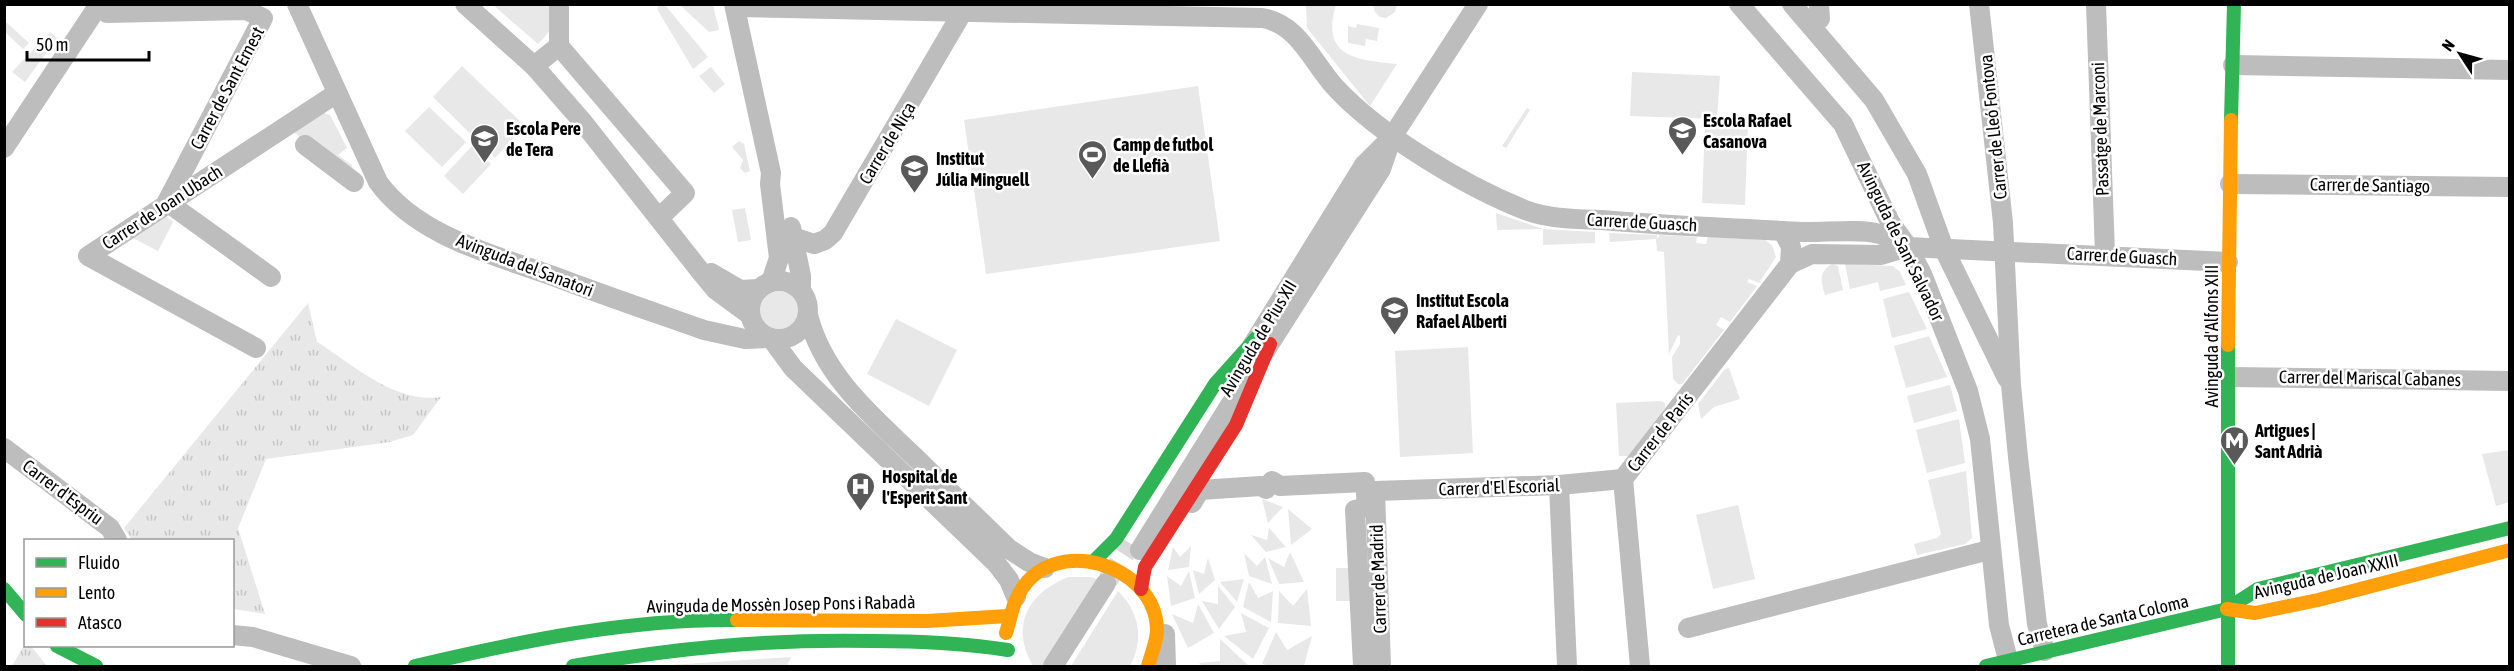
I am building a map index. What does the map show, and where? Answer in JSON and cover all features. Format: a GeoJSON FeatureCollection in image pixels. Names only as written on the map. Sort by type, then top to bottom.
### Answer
{"type":"FeatureCollection","features":[{"type":"Feature","properties":{"kind":"street","name":"Avinguda del Sanatori"},"geometry":{"type":"LineString","coordinates":[[297,4],[378,182],[388,195],[415,216],[456,240],[704,330],[745,339],[771,338]]}},
{"type":"Feature","properties":{"kind":"street"},"geometry":{"type":"LineString","coordinates":[[465,4],[534,66],[582,121],[717,290],[750,315],[757,330],[771,338],[793,368],[996,563],[1009,580],[1016,597]]}},
{"type":"Feature","properties":{"kind":"street"},"geometry":{"type":"LineString","coordinates":[[560,4],[559,46],[685,193],[659,218]]}},
{"type":"Feature","properties":{"kind":"street","name":"Avinguda de Pius XII"},"geometry":{"type":"LineString","coordinates":[[1136,547],[1264,340],[1364,165],[1392,137],[1478,4]]}},
{"type":"Feature","properties":{"kind":"street","name":"Avinguda de Sant Salvador"},"geometry":{"type":"LineString","coordinates":[[1739,4],[1843,124],[1890,222],[1908,247],[1922,274],[1968,391],[1980,439],[1989,550],[2000,632],[2008,660]]}},
{"type":"Feature","properties":{"kind":"street","name":"Avinguda de Sant Salvador"},"geometry":{"type":"LineString","coordinates":[[1792,4],[1874,100],[1917,174],[1944,249],[2011,385]]}},
{"type":"Feature","properties":{"kind":"street","name":"Carrer de Lleó Fontova"},"geometry":{"type":"LineString","coordinates":[[1979,4],[2005,250]]}},
{"type":"Feature","properties":{"kind":"street","name":"Passatge de Marconi"},"geometry":{"type":"LineString","coordinates":[[2096,4],[2105,254]]}},
{"type":"Feature","properties":{"kind":"street","name":"Avinguda d'Alfons XIII"},"geometry":{"type":"LineString","coordinates":[[2228,666],[2230,377],[2228,262],[2234,4]]}},
{"type":"Feature","properties":{"kind":"street"},"geometry":{"type":"LineString","coordinates":[[4,148],[98,5]]}},
{"type":"Feature","properties":{"kind":"street","name":"Carrer de Sant Ernest"},"geometry":{"type":"LineString","coordinates":[[98,5],[107,13],[246,10],[263,18],[167,202]]}},
{"type":"Feature","properties":{"kind":"street"},"geometry":{"type":"LineString","coordinates":[[735,6],[771,173],[770,184],[779,258],[765,285],[753,297],[750,315]]}},
{"type":"Feature","properties":{"kind":"street","name":"Carrer de Guasch"},"geometry":{"type":"LineString","coordinates":[[735,6],[1164,11],[1277,20],[1294,33],[1335,87],[1392,137],[1486,193],[1527,211],[1563,218],[1783,231],[1877,233],[1908,247]]}},
{"type":"Feature","properties":{"kind":"street","name":"Carrer de Niça"},"geometry":{"type":"LineString","coordinates":[[793,237],[814,244],[825,240],[833,232],[953,10]]}},
{"type":"Feature","properties":{"kind":"street"},"geometry":{"type":"LineString","coordinates":[[534,66],[559,46]]}},
{"type":"Feature","properties":{"kind":"street"},"geometry":{"type":"LineString","coordinates":[[2233,65],[2510,70]]}},
{"type":"Feature","properties":{"kind":"street","name":"Carrer de Joan Ubach"},"geometry":{"type":"LineString","coordinates":[[255,348],[88,256],[167,202],[337,93]]}},
{"type":"Feature","properties":{"kind":"street"},"geometry":{"type":"LineString","coordinates":[[305,145],[354,182]]}},
{"type":"Feature","properties":{"kind":"street"},"geometry":{"type":"LineString","coordinates":[[771,173],[780,181],[801,276],[801,290]]}},
{"type":"Feature","properties":{"kind":"street","name":"Carrer de Santiago"},"geometry":{"type":"LineString","coordinates":[[2230,184],[2510,187]]}},
{"type":"Feature","properties":{"kind":"street"},"geometry":{"type":"LineString","coordinates":[[167,202],[271,277]]}},
{"type":"Feature","properties":{"kind":"street"},"geometry":{"type":"LineString","coordinates":[[1783,231],[1791,247],[1790,264]]}},
{"type":"Feature","properties":{"kind":"street","name":"Carrer de Guasch"},"geometry":{"type":"LineString","coordinates":[[1790,264],[1812,254],[1881,255],[1908,247],[2105,254],[2228,262]]}},
{"type":"Feature","properties":{"kind":"street","name":"Avinguda de Sant Salvador"},"geometry":{"type":"LineString","coordinates":[[2005,250],[2011,385],[2037,624],[2045,651]]}},
{"type":"Feature","properties":{"kind":"street"},"geometry":{"type":"LineString","coordinates":[[690,256],[722,280],[740,290],[786,281],[801,290],[806,298],[812,333],[846,390],[1009,549],[1029,562],[1045,568]]}},
{"type":"Feature","properties":{"kind":"street","name":"Carrer de París"},"geometry":{"type":"LineString","coordinates":[[1640,666],[1623,479],[1790,264]]}},
{"type":"Feature","properties":{"kind":"street"},"geometry":{"type":"LineString","coordinates":[[771,338],[783,339],[795,335],[804,326],[808,315]]}},
{"type":"Feature","properties":{"kind":"street"},"geometry":{"type":"LineString","coordinates":[[1095,560],[1116,539],[1215,384],[1264,340]]}},
{"type":"Feature","properties":{"kind":"street"},"geometry":{"type":"LineString","coordinates":[[1141,589],[1145,567],[1236,425],[1264,340]]}},
{"type":"Feature","properties":{"kind":"street"},"geometry":{"type":"LineString","coordinates":[[818,391],[824,379],[825,358]]}},
{"type":"Feature","properties":{"kind":"street","name":"Carrer del Mariscal Cabanes"},"geometry":{"type":"LineString","coordinates":[[2230,377],[2510,381]]}},
{"type":"Feature","properties":{"kind":"street","name":"Carrer d'Espriu"},"geometry":{"type":"LineString","coordinates":[[4,448],[113,534]]}},
{"type":"Feature","properties":{"kind":"street","name":"Carrer d'El Escorial"},"geometry":{"type":"LineString","coordinates":[[1375,491],[1559,485],[1623,479]]}},
{"type":"Feature","properties":{"kind":"street"},"geometry":{"type":"LineString","coordinates":[[1155,665],[1163,618],[1153,582],[1157,559],[1200,490],[1261,486],[1266,489],[1272,481],[1280,486],[1365,482],[1367,507],[1355,510],[1363,666]]}},
{"type":"Feature","properties":{"kind":"street"},"geometry":{"type":"LineString","coordinates":[[1559,485],[1567,666]]}},
{"type":"Feature","properties":{"kind":"street","name":"Carrer de Madrid"},"geometry":{"type":"LineString","coordinates":[[1375,491],[1381,666]]}},
{"type":"Feature","properties":{"kind":"street","name":"Avinguda de Joan XXIII"},"geometry":{"type":"LineString","coordinates":[[2227,609],[2258,589],[2510,528]]}},
{"type":"Feature","properties":{"kind":"street"},"geometry":{"type":"LineString","coordinates":[[1688,627],[1989,550]]}},
{"type":"Feature","properties":{"kind":"street","name":"Avinguda de Joan XXIII"},"geometry":{"type":"LineString","coordinates":[[2227,609],[2255,613],[2318,600],[2510,550]]}},
{"type":"Feature","properties":{"kind":"street"},"geometry":{"type":"LineString","coordinates":[[1014,666],[1008,650],[1008,616],[1016,597],[1028,581],[1045,568],[1069,560],[1095,560],[1113,566],[1128,575],[1141,589],[1153,611],[1155,665]]}},
{"type":"Feature","properties":{"kind":"street"},"geometry":{"type":"LineString","coordinates":[[1053,666],[1111,586],[1067,666]]}},
{"type":"Feature","properties":{"kind":"street"},"geometry":{"type":"LineString","coordinates":[[4,589],[24,613]]}},
{"type":"Feature","properties":{"kind":"street","name":"Carretera de Santa Coloma"},"geometry":{"type":"LineString","coordinates":[[1986,666],[2227,609]]}},
{"type":"Feature","properties":{"kind":"street","name":"Avinguda de Mossèn Josep Pons i Rabadà"},"geometry":{"type":"LineString","coordinates":[[415,666],[577,631],[682,620],[960,621],[1008,616]]}},
{"type":"Feature","properties":{"kind":"street"},"geometry":{"type":"LineString","coordinates":[[234,635],[253,637],[351,666]]}},
{"type":"Feature","properties":{"kind":"street","name":"Avinguda de Mossèn Josep Pons i Rabadà"},"geometry":{"type":"LineString","coordinates":[[573,666],[660,651],[759,642],[959,642],[1008,650]]}},
{"type":"Feature","properties":{"kind":"street"},"geometry":{"type":"LineString","coordinates":[[61,647],[96,666]]}},
{"type":"Feature","properties":{"kind":"green space"},"geometry":{"type":"Polygon","coordinates":[[[493,5],[551,5],[549,32],[538,44],[493,5]]]}},
{"type":"Feature","properties":{"kind":"green space"},"geometry":{"type":"Polygon","coordinates":[[[659,5],[665,5],[708,57],[693,69],[657,9],[659,5]]]}},
{"type":"Feature","properties":{"kind":"green space"},"geometry":{"type":"Polygon","coordinates":[[[680,5],[713,5],[719,30],[709,32],[680,5]]]}},
{"type":"Feature","properties":{"kind":"green space"},"geometry":{"type":"Polygon","coordinates":[[[1306,5],[1336,5],[1332,22],[1333,36],[1345,52],[1368,60],[1397,64],[1370,106],[1307,28],[1306,5]]]}},
{"type":"Feature","properties":{"kind":"green space"},"geometry":{"type":"Polygon","coordinates":[[[1373,5],[1397,5],[1395,12],[1386,18],[1380,17],[1375,12],[1373,5]]]}},
{"type":"Feature","properties":{"kind":"green space"},"geometry":{"type":"Polygon","coordinates":[[[5,21],[29,43],[23,49],[5,32],[5,21]]]}},
{"type":"Feature","properties":{"kind":"green space"},"geometry":{"type":"Polygon","coordinates":[[[1357,24],[1379,28],[1377,41],[1366,39],[1365,46],[1348,43],[1348,26],[1356,28],[1357,24]]]}},
{"type":"Feature","properties":{"kind":"green space"},"geometry":{"type":"Polygon","coordinates":[[[50,32],[57,38],[25,82],[12,72],[50,32]]]}},
{"type":"Feature","properties":{"kind":"green space"},"geometry":{"type":"Polygon","coordinates":[[[462,66],[525,126],[495,158],[433,97],[462,66]]]}},
{"type":"Feature","properties":{"kind":"green space"},"geometry":{"type":"Polygon","coordinates":[[[711,67],[725,84],[714,93],[699,76],[711,67]]]}},
{"type":"Feature","properties":{"kind":"green space"},"geometry":{"type":"Polygon","coordinates":[[[1632,72],[1720,76],[1717,119],[1630,116],[1632,72]]]}},
{"type":"Feature","properties":{"kind":"green space","name":"Camp de futbol de Llefià"},"geometry":{"type":"Polygon","coordinates":[[[1198,86],[1220,241],[986,274],[964,120],[1198,86]]]}},
{"type":"Feature","properties":{"kind":"green space"},"geometry":{"type":"Polygon","coordinates":[[[429,107],[466,142],[442,167],[405,131],[429,107]]]}},
{"type":"Feature","properties":{"kind":"green space"},"geometry":{"type":"Polygon","coordinates":[[[1527,108],[1530,110],[1506,148],[1502,146],[1527,108]]]}},
{"type":"Feature","properties":{"kind":"green space"},"geometry":{"type":"Polygon","coordinates":[[[321,112],[330,115],[347,148],[338,155],[352,165],[355,176],[292,131],[321,112]]]}},
{"type":"Feature","properties":{"kind":"green space"},"geometry":{"type":"Polygon","coordinates":[[[1705,122],[1748,123],[1745,205],[1702,203],[1705,122]]]}},
{"type":"Feature","properties":{"kind":"green space"},"geometry":{"type":"Polygon","coordinates":[[[739,141],[744,144],[750,171],[745,173],[740,168],[743,160],[732,147],[739,141]]]}},
{"type":"Feature","properties":{"kind":"green space"},"geometry":{"type":"Polygon","coordinates":[[[472,146],[491,164],[463,194],[444,176],[472,146]]]}},
{"type":"Feature","properties":{"kind":"green space"},"geometry":{"type":"Polygon","coordinates":[[[745,208],[751,240],[738,242],[732,210],[745,208]]]}},
{"type":"Feature","properties":{"kind":"green space"},"geometry":{"type":"Polygon","coordinates":[[[1496,213],[1543,229],[1497,230],[1496,213]]]}},
{"type":"Feature","properties":{"kind":"green space"},"geometry":{"type":"Polygon","coordinates":[[[166,216],[173,222],[158,251],[129,236],[166,216]]]}},
{"type":"Feature","properties":{"kind":"green space"},"geometry":{"type":"Polygon","coordinates":[[[1543,229],[1595,232],[1595,243],[1543,245],[1543,229]]]}},
{"type":"Feature","properties":{"kind":"green space"},"geometry":{"type":"Polygon","coordinates":[[[1609,233],[1657,235],[1657,239],[1660,235],[1697,237],[1696,243],[1706,244],[1708,237],[1765,240],[1772,245],[1776,257],[1759,283],[1749,279],[1747,282],[1757,286],[1730,322],[1721,317],[1716,325],[1724,330],[1682,384],[1678,384],[1673,379],[1672,357],[1680,344],[1680,336],[1678,335],[1669,354],[1664,252],[1657,251],[1656,239],[1610,242],[1609,233]]]}},
{"type":"Feature","properties":{"kind":"green space"},"geometry":{"type":"Polygon","coordinates":[[[1832,264],[1838,266],[1843,290],[1825,295],[1823,274],[1824,270],[1832,264]]]}},
{"type":"Feature","properties":{"kind":"green space"},"geometry":{"type":"Polygon","coordinates":[[[1845,264],[1893,266],[1900,272],[1906,285],[1880,291],[1878,282],[1850,289],[1845,264]]]}},
{"type":"Feature","properties":{"kind":"green space"},"geometry":{"type":"Polygon","coordinates":[[[779,291],[793,297],[799,311],[793,325],[779,331],[765,325],[759,311],[765,297],[779,291]]]}},
{"type":"Feature","properties":{"kind":"green space"},"geometry":{"type":"Polygon","coordinates":[[[1909,292],[1927,329],[1892,338],[1883,299],[1909,292]]]}},
{"type":"Feature","properties":{"kind":"green space"},"geometry":{"type":"Polygon","coordinates":[[[308,303],[317,342],[391,389],[424,398],[441,397],[413,435],[390,442],[266,459],[238,528],[265,614],[234,609],[234,539],[131,539],[124,528],[308,303]]]}},
{"type":"Feature","properties":{"kind":"green space"},"geometry":{"type":"Polygon","coordinates":[[[896,319],[957,350],[929,406],[867,374],[896,319]]]}},
{"type":"Feature","properties":{"kind":"green space"},"geometry":{"type":"Polygon","coordinates":[[[1929,336],[1947,377],[1906,388],[1894,346],[1929,336]]]}},
{"type":"Feature","properties":{"kind":"green space"},"geometry":{"type":"Polygon","coordinates":[[[1468,347],[1473,453],[1400,457],[1395,351],[1468,347]]]}},
{"type":"Feature","properties":{"kind":"green space"},"geometry":{"type":"Polygon","coordinates":[[[1729,368],[1740,399],[1714,407],[1701,419],[1698,404],[1725,369],[1729,368]]]}},
{"type":"Feature","properties":{"kind":"green space"},"geometry":{"type":"Polygon","coordinates":[[[1950,385],[1957,411],[1914,423],[1907,396],[1950,385]]]}},
{"type":"Feature","properties":{"kind":"green space"},"geometry":{"type":"Polygon","coordinates":[[[1661,401],[1665,403],[1665,408],[1629,456],[1619,456],[1616,403],[1661,401]]]}},
{"type":"Feature","properties":{"kind":"green space"},"geometry":{"type":"Polygon","coordinates":[[[1959,419],[1965,463],[1927,473],[1916,430],[1959,419]]]}},
{"type":"Feature","properties":{"kind":"green space"},"geometry":{"type":"Polygon","coordinates":[[[2509,450],[2509,502],[2496,506],[2482,454],[2509,450]]]}},
{"type":"Feature","properties":{"kind":"green space"},"geometry":{"type":"Polygon","coordinates":[[[1966,471],[1972,538],[1965,544],[1917,555],[1914,544],[1937,538],[1941,534],[1928,480],[1966,471]]]}},
{"type":"Feature","properties":{"kind":"green space"},"geometry":{"type":"Polygon","coordinates":[[[1262,499],[1283,507],[1268,523],[1262,499]]]}},
{"type":"Feature","properties":{"kind":"green space"},"geometry":{"type":"Polygon","coordinates":[[[1738,505],[1755,579],[1713,589],[1696,515],[1738,505]]]}},
{"type":"Feature","properties":{"kind":"green space"},"geometry":{"type":"Polygon","coordinates":[[[1288,509],[1312,529],[1291,545],[1288,509]]]}},
{"type":"Feature","properties":{"kind":"green space"},"geometry":{"type":"Polygon","coordinates":[[[1269,528],[1286,547],[1266,552],[1251,535],[1267,540],[1269,528]]]}},
{"type":"Feature","properties":{"kind":"green space"},"geometry":{"type":"Polygon","coordinates":[[[1191,546],[1189,567],[1168,570],[1173,547],[1180,557],[1191,546]]]}},
{"type":"Feature","properties":{"kind":"green space"},"geometry":{"type":"Polygon","coordinates":[[[1290,552],[1304,582],[1279,584],[1268,558],[1284,567],[1290,552]]]}},
{"type":"Feature","properties":{"kind":"green space"},"geometry":{"type":"Polygon","coordinates":[[[1244,553],[1257,566],[1265,557],[1272,584],[1249,576],[1244,553]]]}},
{"type":"Feature","properties":{"kind":"green space"},"geometry":{"type":"Polygon","coordinates":[[[1208,558],[1215,580],[1199,594],[1193,570],[1204,574],[1208,558]]]}},
{"type":"Feature","properties":{"kind":"green space"},"geometry":{"type":"Polygon","coordinates":[[[1336,568],[1351,568],[1352,601],[1336,601],[1336,568]]]}},
{"type":"Feature","properties":{"kind":"green space"},"geometry":{"type":"Polygon","coordinates":[[[1189,571],[1195,598],[1171,606],[1167,576],[1181,586],[1189,571]]]}},
{"type":"Feature","properties":{"kind":"green space"},"geometry":{"type":"Polygon","coordinates":[[[1068,577],[1091,577],[1102,581],[1048,666],[1033,666],[1023,638],[1026,613],[1042,592],[1068,577]]]}},
{"type":"Feature","properties":{"kind":"green space"},"geometry":{"type":"Polygon","coordinates":[[[1244,579],[1237,602],[1220,582],[1244,579]]]}},
{"type":"Feature","properties":{"kind":"green space"},"geometry":{"type":"Polygon","coordinates":[[[1249,582],[1258,598],[1273,591],[1271,622],[1243,607],[1249,582]]]}},
{"type":"Feature","properties":{"kind":"green space"},"geometry":{"type":"Polygon","coordinates":[[[1218,586],[1235,607],[1219,629],[1202,601],[1218,604],[1218,586]]]}},
{"type":"Feature","properties":{"kind":"green space"},"geometry":{"type":"Polygon","coordinates":[[[1307,589],[1311,626],[1278,623],[1279,591],[1293,606],[1307,589]]]}},
{"type":"Feature","properties":{"kind":"green space"},"geometry":{"type":"Polygon","coordinates":[[[1118,591],[1131,608],[1138,627],[1137,646],[1130,666],[1071,666],[1118,591]]]}},
{"type":"Feature","properties":{"kind":"green space"},"geometry":{"type":"Polygon","coordinates":[[[1198,604],[1214,633],[1188,648],[1172,614],[1193,623],[1198,604]]]}},
{"type":"Feature","properties":{"kind":"green space"},"geometry":{"type":"Polygon","coordinates":[[[1241,613],[1269,628],[1253,659],[1224,636],[1246,632],[1241,613]]]}},
{"type":"Feature","properties":{"kind":"green space"},"geometry":{"type":"Polygon","coordinates":[[[1276,632],[1287,650],[1312,636],[1304,666],[1262,664],[1276,632]]]}},
{"type":"Feature","properties":{"kind":"green space"},"geometry":{"type":"Polygon","coordinates":[[[1220,639],[1249,666],[1202,666],[1199,663],[1220,661],[1220,639]]]}},
{"type":"Feature","properties":{"kind":"green space"},"geometry":{"type":"Polygon","coordinates":[[[24,646],[32,647],[47,666],[12,666],[24,646]]]}},
{"type":"Feature","properties":{"kind":"green space"},"geometry":{"type":"Polygon","coordinates":[[[791,657],[787,666],[655,666],[791,657]]]}},
{"type":"Feature","properties":{"kind":"tunnel"},"geometry":{"type":"LineString","coordinates":[[1108,580],[1131,544]]}},
{"type":"Feature","properties":{"kind":"traffic: fast"},"geometry":{"type":"LineString","coordinates":[[2231,120],[2234,4]]}},
{"type":"Feature","properties":{"kind":"traffic: fast"},"geometry":{"type":"LineString","coordinates":[[1095,560],[1116,539],[1215,384],[1258,336]]}},
{"type":"Feature","properties":{"kind":"traffic: fast"},"geometry":{"type":"LineString","coordinates":[[2228,345],[2228,666]]}},
{"type":"Feature","properties":{"kind":"traffic: fast"},"geometry":{"type":"LineString","coordinates":[[1986,666],[2227,609],[2258,589],[2510,528]]}},
{"type":"Feature","properties":{"kind":"traffic: fast"},"geometry":{"type":"LineString","coordinates":[[4,589],[24,613]]}},
{"type":"Feature","properties":{"kind":"traffic: fast"},"geometry":{"type":"LineString","coordinates":[[415,666],[575,633],[655,623],[737,620]]}},
{"type":"Feature","properties":{"kind":"traffic: fast"},"geometry":{"type":"LineString","coordinates":[[573,666],[648,654],[759,643],[923,642],[1008,650]]}},
{"type":"Feature","properties":{"kind":"traffic: fast"},"geometry":{"type":"LineString","coordinates":[[59,647],[96,666]]}},
{"type":"Feature","properties":{"kind":"traffic: slow"},"geometry":{"type":"LineString","coordinates":[[2228,345],[2231,120]]}},
{"type":"Feature","properties":{"kind":"traffic: slow"},"geometry":{"type":"LineString","coordinates":[[2227,609],[2255,613],[2318,600],[2510,550]]}},
{"type":"Feature","properties":{"kind":"traffic: slow"},"geometry":{"type":"LineString","coordinates":[[1006,633],[1017,598],[1034,575],[1054,564],[1076,561],[1100,564],[1121,573],[1140,588],[1152,607],[1157,634],[1148,666]]}},
{"type":"Feature","properties":{"kind":"traffic: slow"},"geometry":{"type":"LineString","coordinates":[[737,620],[927,621],[1008,616]]}},
{"type":"Feature","properties":{"kind":"traffic: jam"},"geometry":{"type":"LineString","coordinates":[[1141,589],[1145,567],[1236,425],[1270,344]]}},
{"type":"Feature","properties":{"kind":"place","name":"Escola Rafael Casanova"},"geometry":{"type":"Point","coordinates":[1682,156]}},
{"type":"Feature","properties":{"kind":"place","name":"Escola Pere de Tera"},"geometry":{"type":"Point","coordinates":[485,164]}},
{"type":"Feature","properties":{"kind":"place","name":"Camp de futbol de Llefià"},"geometry":{"type":"Point","coordinates":[1092,180]}},
{"type":"Feature","properties":{"kind":"place","name":"Institut Júlia Minguell"},"geometry":{"type":"Point","coordinates":[915,194]}},
{"type":"Feature","properties":{"kind":"place","name":"Institut Escola Rafael Alberti"},"geometry":{"type":"Point","coordinates":[1395,336]}},
{"type":"Feature","properties":{"kind":"place","name":"Artigues | Sant Adrià"},"geometry":{"type":"Point","coordinates":[2234,466]}},
{"type":"Feature","properties":{"kind":"place","name":"Hospital de l'Esperit Sant"},"geometry":{"type":"Point","coordinates":[861,512]}}]}
